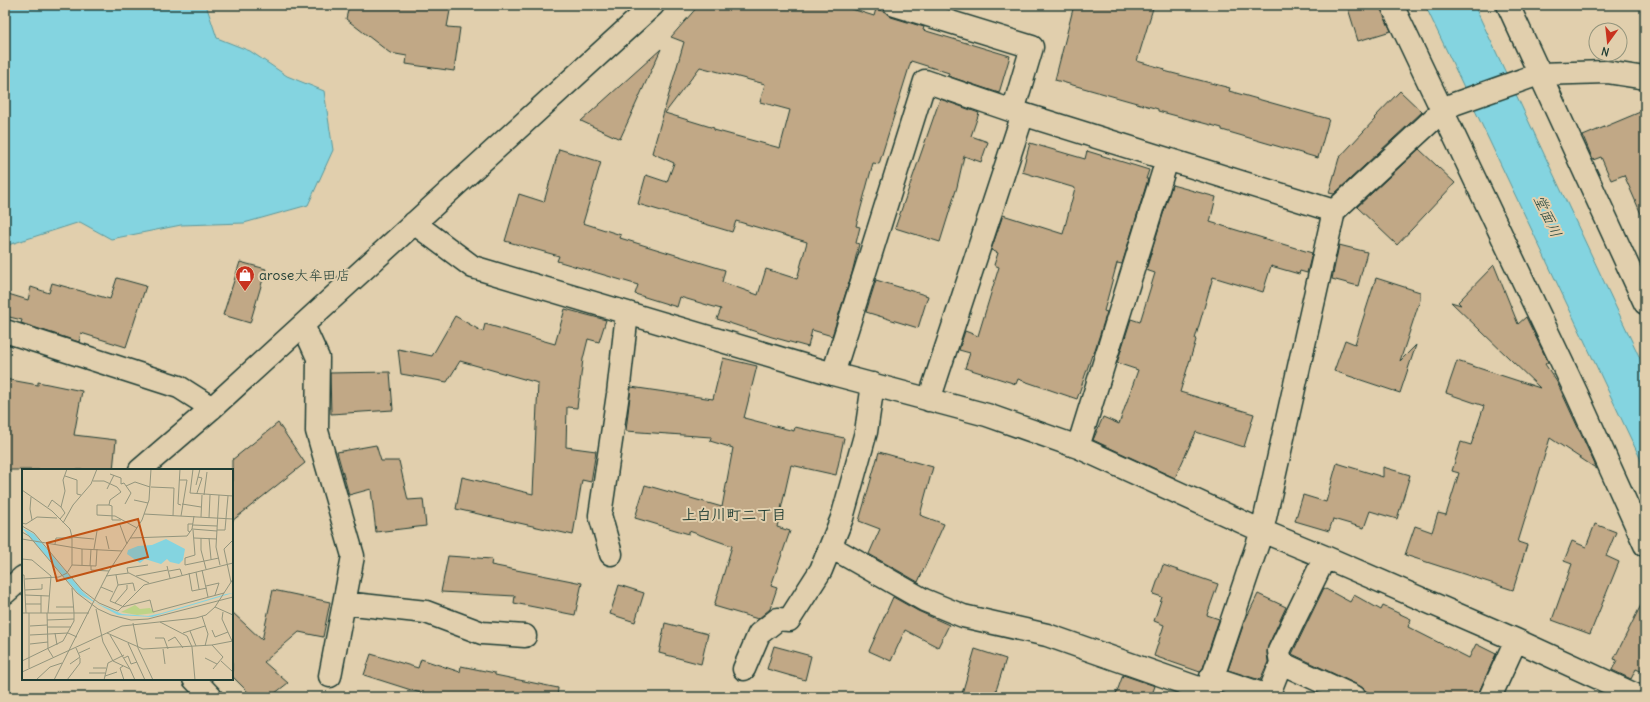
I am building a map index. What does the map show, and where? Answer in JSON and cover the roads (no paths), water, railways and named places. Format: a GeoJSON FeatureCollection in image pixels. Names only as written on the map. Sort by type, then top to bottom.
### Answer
{"type":"FeatureCollection","features":[{"type":"Feature","properties":{"kind":"street"},"geometry":{"type":"LineString","coordinates":[[141,469],[212,408],[653,5]]}},
{"type":"Feature","properties":{"kind":"street"},"geometry":{"type":"LineString","coordinates":[[895,5],[1032,46],[1018,113],[929,400]]}},
{"type":"Feature","properties":{"kind":"street"},"geometry":{"type":"LineString","coordinates":[[1392,5],[1448,108],[1645,545]]}},
{"type":"Feature","properties":{"kind":"street"},"geometry":{"type":"LineString","coordinates":[[1508,5],[1645,303]]}},
{"type":"Feature","properties":{"kind":"street"},"geometry":{"type":"LineString","coordinates":[[1208,688],[1262,531],[1334,211],[1448,108],[1539,74],[1606,72],[1645,78]]}},
{"type":"Feature","properties":{"kind":"street"},"geometry":{"type":"LineString","coordinates":[[833,374],[925,81],[1018,113],[1334,211]]}},
{"type":"Feature","properties":{"kind":"street"},"geometry":{"type":"LineString","coordinates":[[1078,447],[1167,160]]}},
{"type":"Feature","properties":{"kind":"street"},"geometry":{"type":"LineString","coordinates":[[414,223],[473,267],[833,374],[987,415],[1078,447],[1262,531],[1516,640],[1640,697]]}},
{"type":"Feature","properties":{"kind":"street"},"geometry":{"type":"LineString","coordinates":[[610,554],[600,515],[618,394],[627,313]]}},
{"type":"Feature","properties":{"kind":"street"},"geometry":{"type":"LineString","coordinates":[[303,325],[318,358],[318,431],[353,556],[330,676]]}},
{"type":"Feature","properties":{"kind":"street"},"geometry":{"type":"LineString","coordinates":[[5,331],[180,387],[212,408]]}},
{"type":"Feature","properties":{"kind":"street"},"geometry":{"type":"LineString","coordinates":[[744,669],[759,634],[778,619],[789,620],[821,570],[842,518],[866,432],[873,384]]}},
{"type":"Feature","properties":{"kind":"street"},"geometry":{"type":"LineString","coordinates":[[831,547],[924,600],[963,616],[1047,635],[1208,688],[1268,696],[1281,663],[1279,651],[1325,557]]}},
{"type":"Feature","properties":{"kind":"street"},"geometry":{"type":"LineString","coordinates":[[5,593],[22,578]]}},
{"type":"Feature","properties":{"kind":"street"},"geometry":{"type":"LineString","coordinates":[[344,603],[426,612],[482,633],[525,636]]}},
{"type":"Feature","properties":{"kind":"street"},"geometry":{"type":"LineString","coordinates":[[1490,697],[1516,640]]}},
{"type":"Feature","properties":{"kind":"street"},"geometry":{"type":"LineString","coordinates":[[1281,663],[1354,697]]}},
{"type":"Feature","properties":{"kind":"street"},"geometry":{"type":"LineString","coordinates":[[195,680],[211,697]]}},
{"type":"Feature","properties":{"kind":"water"},"geometry":{"type":"Polygon","coordinates":[[[5,5],[206,5],[217,38],[250,51],[287,76],[324,91],[333,150],[308,205],[244,223],[181,225],[111,239],[80,222],[5,246],[5,5]]]}},
{"type":"Feature","properties":{"kind":"water","name":"堂面川"},"geometry":{"type":"Polygon","coordinates":[[[1425,5],[1474,5],[1645,369],[1645,484],[1640,458],[1425,5]]]}},
{"type":"Feature","properties":{"kind":"place","name":"arose大牟田店"},"geometry":{"type":"Point","coordinates":[245,292]}},
{"type":"Feature","properties":{"kind":"district","name":"上白川町二丁目"},"geometry":{"type":"Point","coordinates":[734,514]}}]}
